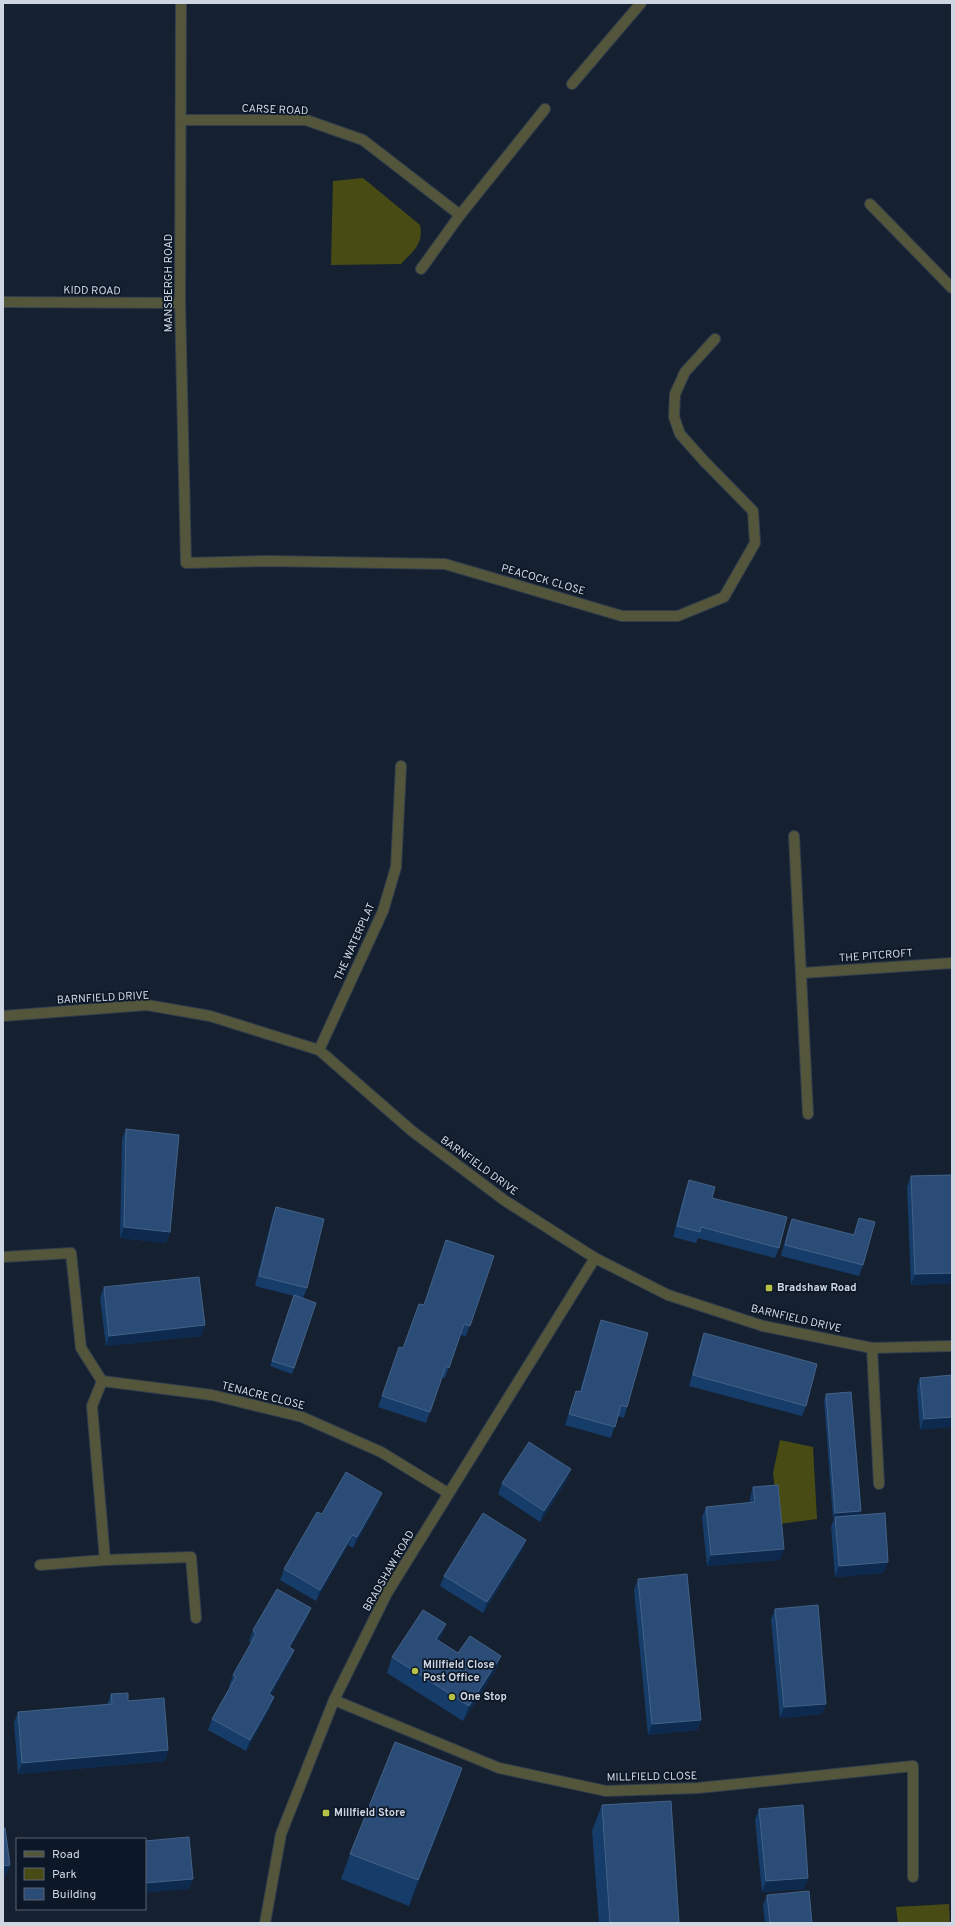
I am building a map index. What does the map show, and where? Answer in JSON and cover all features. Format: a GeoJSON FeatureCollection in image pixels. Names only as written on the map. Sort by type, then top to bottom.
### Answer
{"type":"FeatureCollection","features":[{"type":"Feature","properties":{"kind":"street","name":"MANSBERGH ROAD"},"geometry":{"type":"LineString","coordinates":[[181,3],[182,120],[180,304],[186,563]]}},
{"type":"Feature","properties":{"kind":"street"},"geometry":{"type":"LineString","coordinates":[[572,84],[642,3]]}},
{"type":"Feature","properties":{"kind":"street"},"geometry":{"type":"LineString","coordinates":[[421,269],[460,215],[545,109]]}},
{"type":"Feature","properties":{"kind":"street","name":"CARSE ROAD"},"geometry":{"type":"LineString","coordinates":[[182,120],[306,120],[363,140],[460,215]]}},
{"type":"Feature","properties":{"kind":"street"},"geometry":{"type":"LineString","coordinates":[[870,204],[952,288]]}},
{"type":"Feature","properties":{"kind":"street","name":"KIDD ROAD"},"geometry":{"type":"LineString","coordinates":[[3,302],[180,304]]}},
{"type":"Feature","properties":{"kind":"street","name":"PEACOCK CLOSE"},"geometry":{"type":"LineString","coordinates":[[186,563],[268,561],[445,564],[622,616],[678,616],[724,597],[755,543],[753,510],[704,461],[680,434],[674,417],[674,394],[685,372],[715,339]]}},
{"type":"Feature","properties":{"kind":"street","name":"THE WATERPLAT"},"geometry":{"type":"LineString","coordinates":[[319,1050],[383,911],[388,896],[396,867],[401,766]]}},
{"type":"Feature","properties":{"kind":"street"},"geometry":{"type":"LineString","coordinates":[[794,836],[808,1114]]}},
{"type":"Feature","properties":{"kind":"street","name":"THE PITCROFT"},"geometry":{"type":"LineString","coordinates":[[802,973],[952,963]]}},
{"type":"Feature","properties":{"kind":"street","name":"BARNFIELD DRIVE"},"geometry":{"type":"LineString","coordinates":[[3,1016],[146,1005],[210,1016],[319,1050],[412,1131],[504,1200],[595,1258],[668,1295],[763,1326],[872,1348],[952,1346]]}},
{"type":"Feature","properties":{"kind":"street"},"geometry":{"type":"LineString","coordinates":[[3,1257],[71,1253],[81,1348],[102,1381],[92,1406],[105,1560]]}},
{"type":"Feature","properties":{"kind":"street","name":"BRADSHAW ROAD"},"geometry":{"type":"LineString","coordinates":[[264,1923],[281,1834],[334,1700],[387,1593],[504,1407],[595,1258]]}},
{"type":"Feature","properties":{"kind":"street"},"geometry":{"type":"LineString","coordinates":[[872,1348],[880,1484]]}},
{"type":"Feature","properties":{"kind":"street","name":"TENACRE CLOSE"},"geometry":{"type":"LineString","coordinates":[[102,1381],[212,1395],[302,1417],[381,1452],[448,1494]]}},
{"type":"Feature","properties":{"kind":"street"},"geometry":{"type":"LineString","coordinates":[[40,1565],[105,1560],[191,1557],[196,1618]]}},
{"type":"Feature","properties":{"kind":"street","name":"MILLFIELD CLOSE"},"geometry":{"type":"LineString","coordinates":[[334,1700],[499,1768],[606,1790],[698,1788],[913,1766],[913,1877]]}},
{"type":"Feature","properties":{"kind":"green space"},"geometry":{"type":"Polygon","coordinates":[[[363,178],[420,225],[421,232],[419,242],[401,264],[331,265],[333,181],[363,178]]]}},
{"type":"Feature","properties":{"kind":"green space"},"geometry":{"type":"Polygon","coordinates":[[[780,1440],[813,1447],[817,1519],[779,1524],[773,1473],[780,1440]]]}},
{"type":"Feature","properties":{"kind":"green space"},"geometry":{"type":"Polygon","coordinates":[[[949,1904],[950,1923],[898,1923],[896,1907],[949,1904]]]}},
{"type":"Feature","properties":{"kind":"building"},"geometry":{"type":"Polygon","coordinates":[[[126,1129],[179,1135],[170,1232],[124,1227],[126,1129]]]}},
{"type":"Feature","properties":{"kind":"building"},"geometry":{"type":"Polygon","coordinates":[[[952,1175],[952,1273],[915,1274],[911,1176],[952,1175]]]}},
{"type":"Feature","properties":{"kind":"building"},"geometry":{"type":"Polygon","coordinates":[[[689,1180],[715,1187],[712,1198],[787,1217],[779,1248],[701,1227],[700,1232],[677,1226],[689,1180]]]}},
{"type":"Feature","properties":{"kind":"building"},"geometry":{"type":"Polygon","coordinates":[[[276,1207],[324,1219],[307,1288],[259,1276],[276,1207]]]}},
{"type":"Feature","properties":{"kind":"building"},"geometry":{"type":"Polygon","coordinates":[[[859,1218],[875,1222],[863,1265],[785,1245],[792,1219],[854,1235],[859,1218]]]}},
{"type":"Feature","properties":{"kind":"building"},"geometry":{"type":"Polygon","coordinates":[[[446,1240],[494,1256],[470,1326],[464,1324],[449,1368],[446,1366],[430,1412],[382,1396],[399,1347],[403,1348],[419,1304],[424,1305],[446,1240]]]}},
{"type":"Feature","properties":{"kind":"building"},"geometry":{"type":"Polygon","coordinates":[[[199,1277],[205,1325],[109,1336],[104,1287],[199,1277]]]}},
{"type":"Feature","properties":{"kind":"building"},"geometry":{"type":"Polygon","coordinates":[[[294,1295],[316,1303],[294,1368],[272,1361],[294,1295]]]}},
{"type":"Feature","properties":{"kind":"building"},"geometry":{"type":"Polygon","coordinates":[[[601,1320],[648,1333],[627,1407],[621,1405],[615,1427],[569,1414],[576,1391],[581,1392],[601,1320]]]}},
{"type":"Feature","properties":{"kind":"building"},"geometry":{"type":"Polygon","coordinates":[[[704,1333],[817,1364],[806,1406],[693,1375],[704,1333]]]}},
{"type":"Feature","properties":{"kind":"building"},"geometry":{"type":"Polygon","coordinates":[[[952,1375],[952,1417],[924,1419],[920,1378],[952,1375]]]}},
{"type":"Feature","properties":{"kind":"building"},"geometry":{"type":"Polygon","coordinates":[[[851,1392],[861,1511],[835,1513],[826,1394],[851,1392]]]}},
{"type":"Feature","properties":{"kind":"building"},"geometry":{"type":"Polygon","coordinates":[[[529,1442],[571,1469],[544,1511],[502,1483],[529,1442]]]}},
{"type":"Feature","properties":{"kind":"building"},"geometry":{"type":"Polygon","coordinates":[[[346,1472],[382,1493],[357,1537],[352,1535],[320,1590],[284,1569],[317,1512],[322,1514],[346,1472]]]}},
{"type":"Feature","properties":{"kind":"building"},"geometry":{"type":"Polygon","coordinates":[[[778,1485],[784,1549],[711,1555],[706,1507],[755,1502],[753,1487],[778,1485]]]}},
{"type":"Feature","properties":{"kind":"building"},"geometry":{"type":"Polygon","coordinates":[[[483,1513],[526,1540],[487,1602],[444,1576],[483,1513]]]}},
{"type":"Feature","properties":{"kind":"building"},"geometry":{"type":"Polygon","coordinates":[[[885,1513],[888,1562],[839,1566],[835,1517],[885,1513]]]}},
{"type":"Feature","properties":{"kind":"building"},"geometry":{"type":"Polygon","coordinates":[[[687,1574],[701,1720],[652,1724],[638,1579],[687,1574]]]}},
{"type":"Feature","properties":{"kind":"building"},"geometry":{"type":"Polygon","coordinates":[[[277,1589],[311,1608],[289,1647],[294,1650],[269,1694],[274,1697],[250,1740],[212,1719],[236,1677],[233,1675],[256,1634],[253,1630],[277,1589]]]}},
{"type":"Feature","properties":{"kind":"building"},"geometry":{"type":"Polygon","coordinates":[[[818,1605],[826,1704],[784,1707],[775,1609],[818,1605]]]}},
{"type":"Feature","properties":{"kind":"building","name":"One Stop"},"geometry":{"type":"Polygon","coordinates":[[[423,1610],[446,1624],[436,1639],[458,1653],[470,1636],[501,1656],[469,1706],[392,1657],[423,1610]]]}},
{"type":"Feature","properties":{"kind":"building"},"geometry":{"type":"Polygon","coordinates":[[[128,1693],[128,1701],[164,1698],[168,1750],[22,1763],[18,1712],[112,1704],[111,1694],[128,1693]]]}},
{"type":"Feature","properties":{"kind":"building"},"geometry":{"type":"Polygon","coordinates":[[[395,1742],[462,1768],[418,1880],[350,1854],[395,1742]]]}},
{"type":"Feature","properties":{"kind":"building"},"geometry":{"type":"Polygon","coordinates":[[[671,1801],[679,1923],[610,1923],[602,1805],[671,1801]]]}},
{"type":"Feature","properties":{"kind":"building"},"geometry":{"type":"Polygon","coordinates":[[[803,1805],[808,1878],[766,1881],[759,1809],[803,1805]]]}},
{"type":"Feature","properties":{"kind":"building"},"geometry":{"type":"Polygon","coordinates":[[[3,1828],[5,1828],[10,1865],[3,1866],[3,1828]]]}},
{"type":"Feature","properties":{"kind":"building"},"geometry":{"type":"Polygon","coordinates":[[[189,1837],[193,1879],[146,1883],[146,1841],[189,1837]]]}},
{"type":"Feature","properties":{"kind":"building"},"geometry":{"type":"Polygon","coordinates":[[[809,1891],[812,1923],[770,1923],[767,1895],[809,1891]]]}},
{"type":"Feature","properties":{"kind":"place","name":"Bradshaw Road"},"geometry":{"type":"Point","coordinates":[769,1288]}},
{"type":"Feature","properties":{"kind":"place","name":"Millfield Close Post Office"},"geometry":{"type":"Point","coordinates":[415,1671]}},
{"type":"Feature","properties":{"kind":"place","name":"One Stop"},"geometry":{"type":"Point","coordinates":[452,1697]}},
{"type":"Feature","properties":{"kind":"place","name":"Millfield Store"},"geometry":{"type":"Point","coordinates":[326,1813]}}]}
